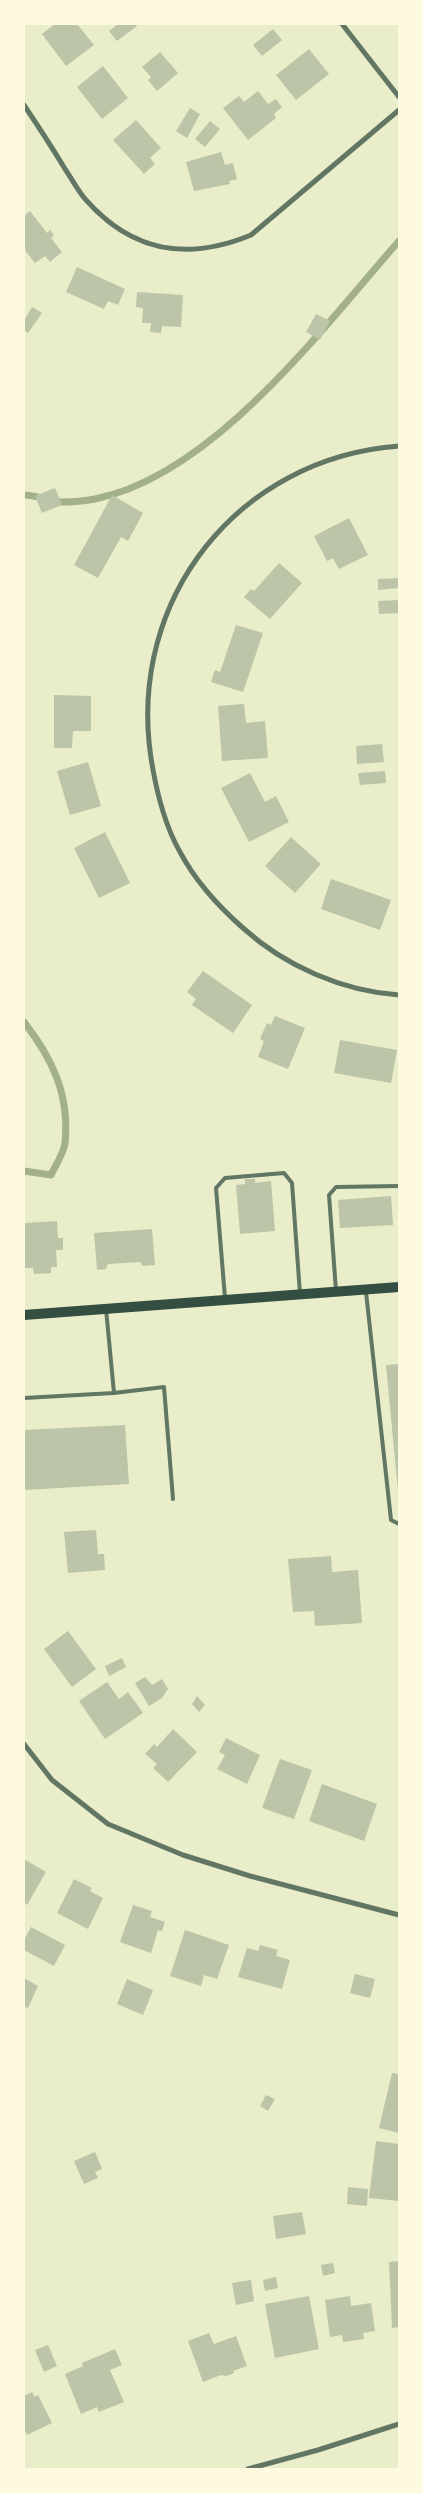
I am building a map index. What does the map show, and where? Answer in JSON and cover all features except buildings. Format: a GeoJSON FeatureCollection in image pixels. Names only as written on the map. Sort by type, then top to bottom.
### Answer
{"type":"FeatureCollection","features":[{"type":"Feature","properties":{"kind":"main road"},"geometry":{"type":"LineString","coordinates":[[24,1315],[399,1287]]}},
{"type":"Feature","properties":{"kind":"street"},"geometry":{"type":"LineString","coordinates":[[342,24],[399,97]]}},
{"type":"Feature","properties":{"kind":"street"},"geometry":{"type":"LineString","coordinates":[[24,105],[86,199],[113,226],[144,243],[168,249],[200,250],[226,245],[251,235],[399,110]]}},
{"type":"Feature","properties":{"kind":"street"},"geometry":{"type":"LineString","coordinates":[[399,446],[344,454],[287,477],[241,509],[200,552],[168,608],[150,670],[147,729],[157,794],[180,852],[215,902],[264,947],[318,977],[378,994],[399,995]]}},
{"type":"Feature","properties":{"kind":"street"},"geometry":{"type":"LineString","coordinates":[[24,1744],[52,1780],[108,1824],[183,1855],[241,1873],[399,1915]]}},
{"type":"Feature","properties":{"kind":"street"},"geometry":{"type":"LineString","coordinates":[[248,2469],[318,2450],[399,2424]]}},
{"type":"Feature","properties":{"kind":"lane"},"geometry":{"type":"LineString","coordinates":[[225,1300],[216,1188],[225,1178],[284,1173],[292,1183],[300,1294]]}},
{"type":"Feature","properties":{"kind":"lane"},"geometry":{"type":"LineString","coordinates":[[336,1292],[329,1195],[336,1187],[399,1186]]}},
{"type":"Feature","properties":{"kind":"lane"},"geometry":{"type":"LineString","coordinates":[[365,1289],[390,1520],[399,1524]]}},
{"type":"Feature","properties":{"kind":"lane"},"geometry":{"type":"LineString","coordinates":[[106,1309],[114,1393]]}},
{"type":"Feature","properties":{"kind":"lane"},"geometry":{"type":"LineString","coordinates":[[24,1398],[164,1388],[173,1499]]}},
{"type":"Feature","properties":{"kind":"waterway"},"geometry":{"type":"LineString","coordinates":[[24,495],[61,502],[95,499],[139,485],[182,461],[223,430],[263,394],[336,315],[399,241]]}},
{"type":"Feature","properties":{"kind":"waterway"},"geometry":{"type":"LineString","coordinates":[[24,1022],[51,1063],[62,1093],[66,1125],[64,1147],[51,1175],[24,1171]]}}]}
